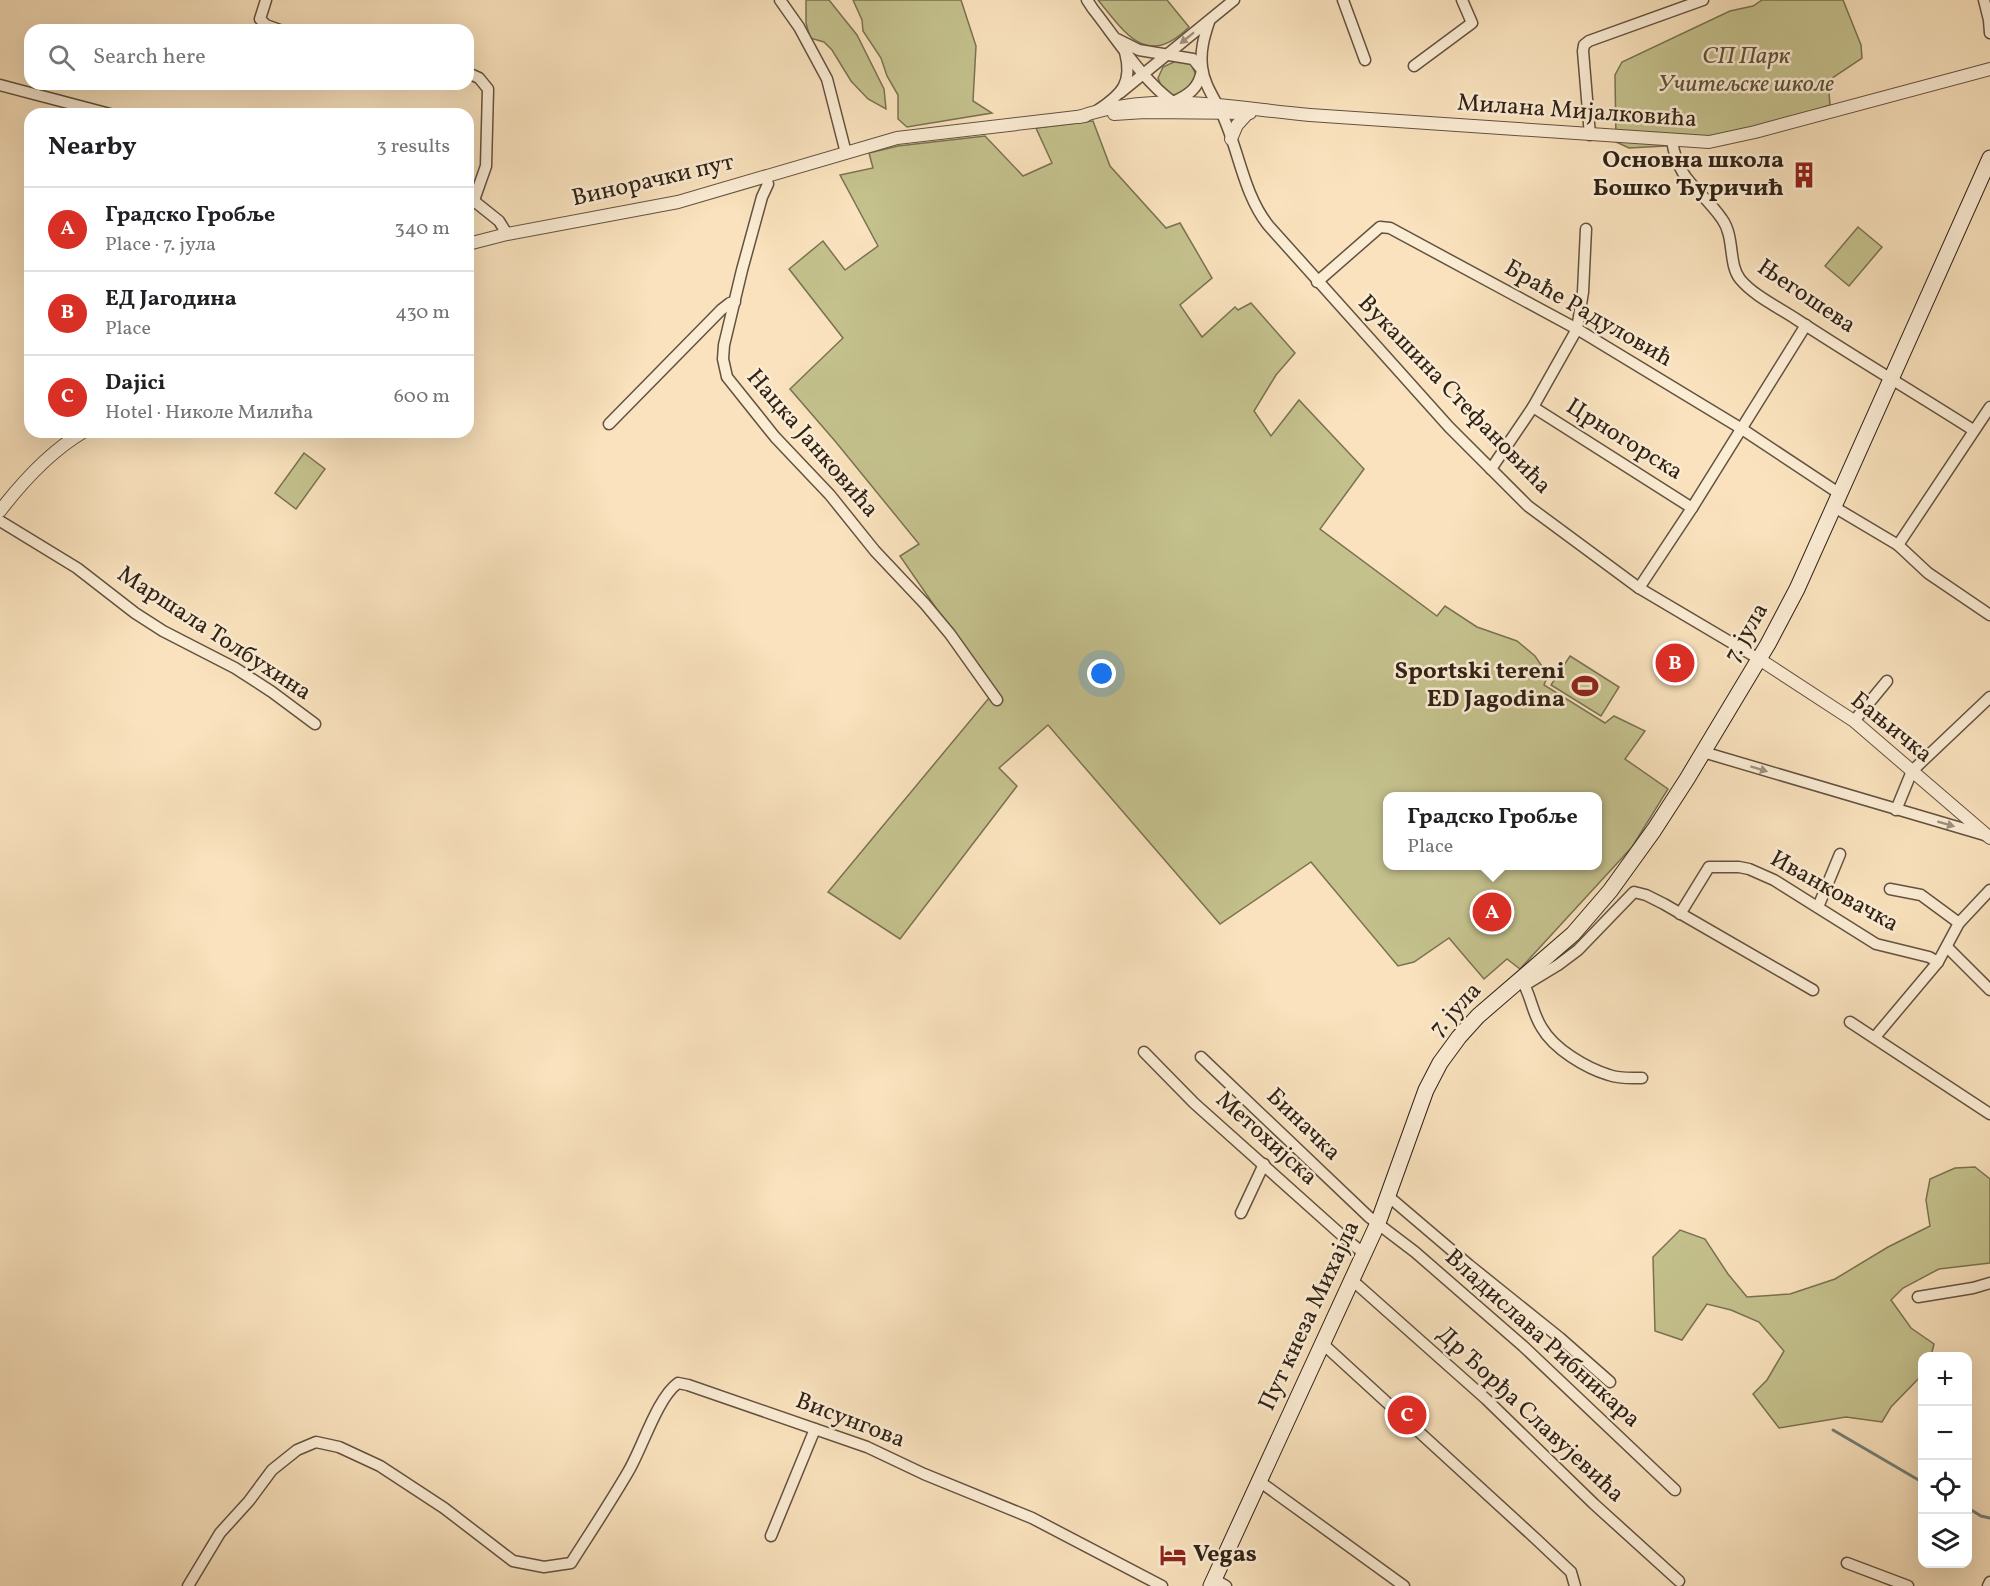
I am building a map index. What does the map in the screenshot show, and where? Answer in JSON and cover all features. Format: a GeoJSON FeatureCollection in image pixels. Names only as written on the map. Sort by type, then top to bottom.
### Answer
{"type":"FeatureCollection","features":[{"type":"Feature","properties":{"kind":"main road","name":"7. јула"},"geometry":{"type":"LineString","coordinates":[[1440,1062],[1471,1024],[1573,934],[1600,904],[1654,830],[1703,752],[1759,659],[1797,589],[1990,158]]}},
{"type":"Feature","properties":{"kind":"main road","name":"Пут кнеза Михајла"},"geometry":{"type":"LineString","coordinates":[[1217,1584],[1259,1481],[1378,1223],[1426,1090],[1440,1062]]}},
{"type":"Feature","properties":{"kind":"street"},"geometry":{"type":"LineString","coordinates":[[265,24],[260,19],[266,0]]}},
{"type":"Feature","properties":{"kind":"street"},"geometry":{"type":"LineString","coordinates":[[780,0],[799,27],[827,79],[846,153]]}},
{"type":"Feature","properties":{"kind":"street"},"geometry":{"type":"LineString","coordinates":[[1087,0],[1158,90],[1173,102],[1196,113]]}},
{"type":"Feature","properties":{"kind":"street"},"geometry":{"type":"LineString","coordinates":[[1098,110],[1234,0]]}},
{"type":"Feature","properties":{"kind":"street"},"geometry":{"type":"LineString","coordinates":[[1343,0],[1365,60]]}},
{"type":"Feature","properties":{"kind":"street"},"geometry":{"type":"LineString","coordinates":[[1414,66],[1472,23],[1462,0]]}},
{"type":"Feature","properties":{"kind":"street"},"geometry":{"type":"LineString","coordinates":[[1590,135],[1584,45],[1589,41],[1703,0]]}},
{"type":"Feature","properties":{"kind":"street"},"geometry":{"type":"LineString","coordinates":[[1984,0],[1990,33]]}},
{"type":"Feature","properties":{"kind":"street"},"geometry":{"type":"LineString","coordinates":[[1145,112],[1173,102],[1192,91],[1200,80],[1202,48],[1209,22]]}},
{"type":"Feature","properties":{"kind":"street"},"geometry":{"type":"LineString","coordinates":[[1120,42],[1164,57],[1193,59],[1202,70]]}},
{"type":"Feature","properties":{"kind":"street"},"geometry":{"type":"LineString","coordinates":[[1120,42],[1128,71],[1125,85],[1120,93]]}},
{"type":"Feature","properties":{"kind":"street"},"geometry":{"type":"LineString","coordinates":[[1158,90],[1156,78],[1164,57]]}},
{"type":"Feature","properties":{"kind":"street","name":"Милана Мијалковића"},"geometry":{"type":"LineString","coordinates":[[846,153],[897,138],[1078,117],[1145,112],[1224,114],[1251,110],[1709,142],[1755,132],[1990,69]]}},
{"type":"Feature","properties":{"kind":"street","name":"Вукашина Стефановића"},"geometry":{"type":"LineString","coordinates":[[1202,70],[1224,114],[1253,202],[1260,216],[1449,427],[1528,506],[1639,588],[1759,659]]}},
{"type":"Feature","properties":{"kind":"street"},"geometry":{"type":"LineString","coordinates":[[474,76],[479,78],[488,89],[486,166],[474,192]]}},
{"type":"Feature","properties":{"kind":"street"},"geometry":{"type":"LineString","coordinates":[[0,86],[86,108]]}},
{"type":"Feature","properties":{"kind":"street","name":"Милана Мијалковића"},"geometry":{"type":"LineString","coordinates":[[1078,117],[1098,110],[1128,105],[1173,102],[1224,114]]}},
{"type":"Feature","properties":{"kind":"street"},"geometry":{"type":"LineString","coordinates":[[1224,114],[1251,110]]}},
{"type":"Feature","properties":{"kind":"street"},"geometry":{"type":"LineString","coordinates":[[1231,139],[1238,125],[1251,110]]}},
{"type":"Feature","properties":{"kind":"street","name":"Његошева"},"geometry":{"type":"LineString","coordinates":[[1672,141],[1675,159],[1684,176],[1729,229],[1735,268],[1739,278],[1749,288],[1973,430]]}},
{"type":"Feature","properties":{"kind":"street","name":"Винорачки пут"},"geometry":{"type":"LineString","coordinates":[[474,242],[678,201],[846,153]]}},
{"type":"Feature","properties":{"kind":"street","name":"Нацка Јанковића"},"geometry":{"type":"LineString","coordinates":[[765,176],[768,184],[762,197],[745,259],[724,345],[723,359],[727,377],[775,437],[830,495],[875,551],[925,604],[950,634],[997,700]]}},
{"type":"Feature","properties":{"kind":"street"},"geometry":{"type":"LineString","coordinates":[[474,201],[499,221],[507,234]]}},
{"type":"Feature","properties":{"kind":"street","name":"Браће Радуловић"},"geometry":{"type":"LineString","coordinates":[[1317,282],[1380,227],[1385,227],[1577,329],[1742,429],[1898,545],[1928,573],[1990,615]]}},
{"type":"Feature","properties":{"kind":"street"},"geometry":{"type":"LineString","coordinates":[[1491,469],[1533,407],[1577,329],[1583,292],[1586,229]]}},
{"type":"Feature","properties":{"kind":"street"},"geometry":{"type":"LineString","coordinates":[[609,424],[721,310],[730,303],[735,303]]}},
{"type":"Feature","properties":{"kind":"street"},"geometry":{"type":"LineString","coordinates":[[1639,588],[1692,508],[1806,325]]}},
{"type":"Feature","properties":{"kind":"street","name":"Црногорска"},"geometry":{"type":"LineString","coordinates":[[1533,407],[1692,508]]}},
{"type":"Feature","properties":{"kind":"street"},"geometry":{"type":"LineString","coordinates":[[1898,545],[1990,407]]}},
{"type":"Feature","properties":{"kind":"street"},"geometry":{"type":"LineString","coordinates":[[0,511],[32,473],[76,438]]}},
{"type":"Feature","properties":{"kind":"street","name":"Маршала Толбухина"},"geometry":{"type":"LineString","coordinates":[[0,520],[76,568],[135,613],[163,631],[235,668],[315,724]]}},
{"type":"Feature","properties":{"kind":"street","name":"Бањичка"},"geometry":{"type":"LineString","coordinates":[[1759,659],[1854,721],[1989,836]]}},
{"type":"Feature","properties":{"kind":"street"},"geometry":{"type":"LineString","coordinates":[[1854,721],[1887,681]]}},
{"type":"Feature","properties":{"kind":"street"},"geometry":{"type":"LineString","coordinates":[[1896,810],[1912,771],[1990,697]]}},
{"type":"Feature","properties":{"kind":"street"},"geometry":{"type":"LineString","coordinates":[[1703,752],[1989,836]]}},
{"type":"Feature","properties":{"kind":"street"},"geometry":{"type":"LineString","coordinates":[[1818,907],[1840,854]]}},
{"type":"Feature","properties":{"kind":"street","name":"Иванковачка"},"geometry":{"type":"LineString","coordinates":[[1680,914],[1709,867],[1739,867],[1774,880],[1876,944],[1929,957],[1938,962]]}},
{"type":"Feature","properties":{"kind":"street"},"geometry":{"type":"LineString","coordinates":[[1890,889],[1921,895],[1959,922]]}},
{"type":"Feature","properties":{"kind":"street"},"geometry":{"type":"LineString","coordinates":[[1875,1037],[1938,962],[1959,922],[1990,890]]}},
{"type":"Feature","properties":{"kind":"street"},"geometry":{"type":"LineString","coordinates":[[1642,1078],[1609,1075],[1566,1054],[1553,1044],[1533,1012],[1522,981],[1558,965],[1578,950],[1634,892],[1647,895],[1813,990]]}},
{"type":"Feature","properties":{"kind":"street"},"geometry":{"type":"LineString","coordinates":[[1947,947],[1990,990]]}},
{"type":"Feature","properties":{"kind":"street"},"geometry":{"type":"LineString","coordinates":[[1850,1022],[1990,1114]]}},
{"type":"Feature","properties":{"kind":"street","name":"Метохијска"},"geometry":{"type":"LineString","coordinates":[[1144,1053],[1194,1102],[1346,1239],[1365,1251]]}},
{"type":"Feature","properties":{"kind":"street","name":"Биначка"},"geometry":{"type":"LineString","coordinates":[[1201,1057],[1378,1223]]}},
{"type":"Feature","properties":{"kind":"street"},"geometry":{"type":"LineString","coordinates":[[1241,1213],[1264,1164]]}},
{"type":"Feature","properties":{"kind":"street"},"geometry":{"type":"LineString","coordinates":[[1388,1196],[1610,1382]]}},
{"type":"Feature","properties":{"kind":"street","name":"Владислава Рибникара"},"geometry":{"type":"LineString","coordinates":[[1378,1223],[1415,1252],[1523,1346],[1675,1490]]}},
{"type":"Feature","properties":{"kind":"street","name":"Др Ђорђа Славујевића"},"geometry":{"type":"LineString","coordinates":[[1352,1280],[1486,1399],[1594,1504],[1679,1581]]}},
{"type":"Feature","properties":{"kind":"street"},"geometry":{"type":"LineString","coordinates":[[1918,1297],[1990,1283]]}},
{"type":"Feature","properties":{"kind":"street"},"geometry":{"type":"LineString","coordinates":[[1323,1344],[1543,1545],[1571,1572],[1575,1586]]}},
{"type":"Feature","properties":{"kind":"street","name":"Висунгова"},"geometry":{"type":"LineString","coordinates":[[188,1586],[220,1533],[249,1501],[272,1470],[297,1450],[316,1442],[339,1447],[380,1466],[444,1508],[513,1561],[544,1567],[572,1563],[629,1470],[663,1402],[678,1383],[867,1447],[924,1474],[1032,1518],[1162,1586]]}},
{"type":"Feature","properties":{"kind":"street"},"geometry":{"type":"LineString","coordinates":[[771,1536],[815,1429]]}},
{"type":"Feature","properties":{"kind":"street"},"geometry":{"type":"LineString","coordinates":[[1259,1481],[1404,1586]]}},
{"type":"Feature","properties":{"kind":"street"},"geometry":{"type":"LineString","coordinates":[[1847,1563],[1908,1586]]}},
{"type":"Feature","properties":{"kind":"green space"},"geometry":{"type":"Polygon","coordinates":[[[806,0],[829,0],[857,35],[884,89],[886,109],[868,99],[851,81],[832,50],[824,42],[810,38],[806,23],[806,0]]]}},
{"type":"Feature","properties":{"kind":"green space"},"geometry":{"type":"Polygon","coordinates":[[[853,0],[961,0],[976,46],[973,101],[992,113],[907,127],[898,119],[898,95],[887,76],[881,58],[863,31],[862,20],[853,0]]]}},
{"type":"Feature","properties":{"kind":"green space"},"geometry":{"type":"Polygon","coordinates":[[[1098,0],[1167,0],[1189,27],[1174,39],[1161,45],[1149,46],[1128,35],[1098,0]]]}},
{"type":"Feature","properties":{"kind":"green space","name":"СП Парк Учитељске школе"},"geometry":{"type":"Polygon","coordinates":[[[1762,0],[1843,0],[1861,45],[1862,58],[1828,81],[1830,105],[1765,128],[1684,145],[1629,148],[1616,142],[1615,75],[1622,62],[1730,11],[1753,6],[1762,0]]]}},
{"type":"Feature","properties":{"kind":"green space"},"geometry":{"type":"Polygon","coordinates":[[[1178,60],[1191,64],[1196,75],[1192,87],[1177,95],[1170,95],[1162,88],[1158,78],[1163,67],[1178,60]]]}},
{"type":"Feature","properties":{"kind":"green space"},"geometry":{"type":"Polygon","coordinates":[[[1093,121],[1110,166],[1166,228],[1180,223],[1212,278],[1180,305],[1202,337],[1235,307],[1238,310],[1251,303],[1295,353],[1276,375],[1254,411],[1271,436],[1299,400],[1364,469],[1320,529],[1437,616],[1445,606],[1477,627],[1517,641],[1535,656],[1548,675],[1544,685],[1605,723],[1614,716],[1645,731],[1625,759],[1668,789],[1632,847],[1520,969],[1507,959],[1484,979],[1449,938],[1414,962],[1398,966],[1311,862],[1220,924],[1048,725],[999,768],[1017,786],[900,939],[828,892],[994,692],[900,556],[919,544],[790,389],[843,338],[789,269],[823,241],[845,270],[878,246],[840,175],[873,168],[869,153],[898,146],[985,136],[1023,176],[1052,163],[1036,128],[1093,121]]]}},
{"type":"Feature","properties":{"kind":"green space"},"geometry":{"type":"Polygon","coordinates":[[[1858,227],[1882,247],[1849,286],[1825,266],[1858,227]]]}},
{"type":"Feature","properties":{"kind":"green space"},"geometry":{"type":"Polygon","coordinates":[[[304,453],[325,469],[296,509],[275,493],[304,453]]]}},
{"type":"Feature","properties":{"kind":"green space","name":"Sportski tereni ED Jagodina"},"geometry":{"type":"Polygon","coordinates":[[[1570,656],[1619,687],[1601,716],[1551,685],[1570,656]]]}},
{"type":"Feature","properties":{"kind":"green space"},"geometry":{"type":"Polygon","coordinates":[[[1975,1167],[1990,1179],[1990,1263],[1939,1269],[1903,1288],[1891,1300],[1911,1328],[1934,1344],[1932,1352],[1918,1352],[1918,1379],[1891,1407],[1882,1422],[1846,1417],[1779,1428],[1753,1394],[1767,1380],[1784,1351],[1759,1322],[1731,1310],[1707,1304],[1682,1340],[1655,1331],[1653,1257],[1680,1230],[1705,1239],[1728,1274],[1747,1297],[1790,1294],[1835,1279],[1888,1247],[1930,1226],[1926,1200],[1930,1179],[1955,1168],[1975,1167]]]}},
{"type":"Feature","properties":{"kind":"waterway"},"geometry":{"type":"LineString","coordinates":[[1833,1430],[1918,1480]]}},
{"type":"Feature","properties":{"kind":"waterway"},"geometry":{"type":"LineString","coordinates":[[1972,1510],[1990,1518]]}},
{"type":"Feature","properties":{"kind":"place","name":"Основна школа Бошко Ђуричић"},"geometry":{"type":"Point","coordinates":[1804,175]}},
{"type":"Feature","properties":{"kind":"place","name":"ЕД Јагодина"},"geometry":{"type":"Point","coordinates":[1675,663]}},
{"type":"Feature","properties":{"kind":"place","name":"Sportski tereni ED Jagodina"},"geometry":{"type":"Point","coordinates":[1585,686]}},
{"type":"Feature","properties":{"kind":"place","name":"Градско Гробље"},"geometry":{"type":"Point","coordinates":[1492,912]}},
{"type":"Feature","properties":{"kind":"place","name":"Dajici"},"geometry":{"type":"Point","coordinates":[1407,1415]}},
{"type":"Feature","properties":{"kind":"place","name":"Vegas"},"geometry":{"type":"Point","coordinates":[1173,1555]}}]}
